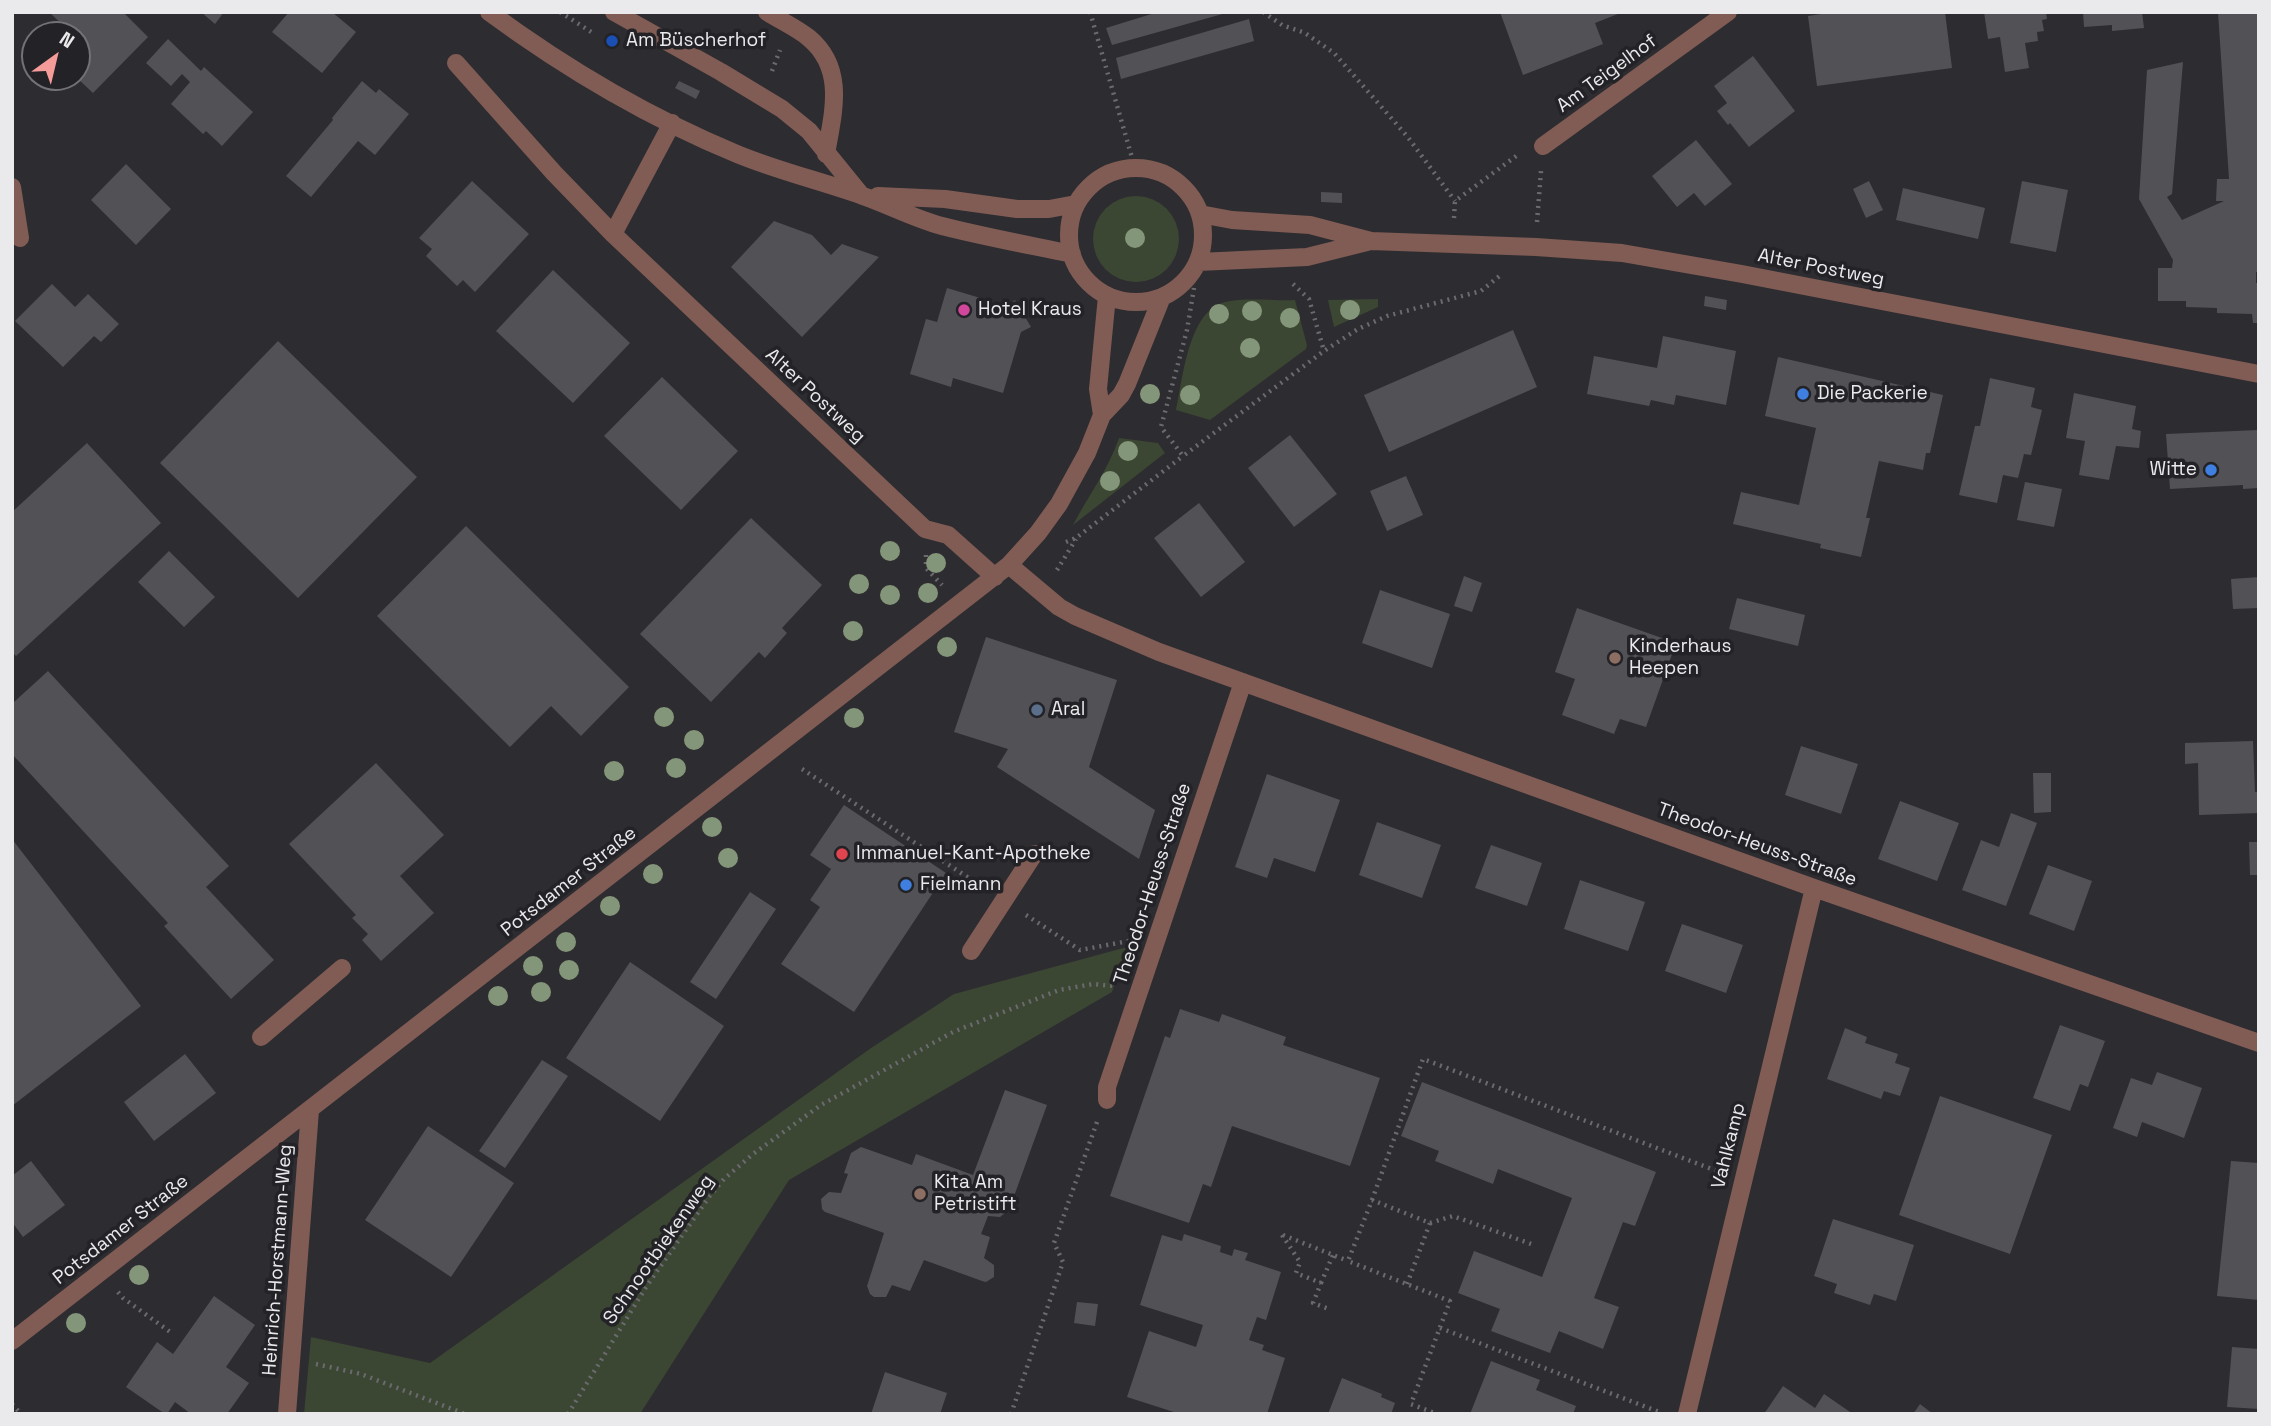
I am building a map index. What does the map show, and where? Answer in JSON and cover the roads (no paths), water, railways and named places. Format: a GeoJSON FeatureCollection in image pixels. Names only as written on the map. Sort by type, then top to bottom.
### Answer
{"type":"FeatureCollection","features":[{"type":"Feature","properties":{"kind":"street"},"geometry":{"type":"LineString","coordinates":[[489,12],[557,58],[672,123],[758,162],[861,195],[940,225],[1072,254]]}},
{"type":"Feature","properties":{"kind":"street"},"geometry":{"type":"LineString","coordinates":[[614,12],[761,95],[799,121],[861,195],[945,199],[1017,209],[1049,209],[1076,204]]}},
{"type":"Feature","properties":{"kind":"street"},"geometry":{"type":"LineString","coordinates":[[768,12],[808,38],[822,51],[830,66],[835,82],[835,96],[826,154]]}},
{"type":"Feature","properties":{"kind":"street","name":"Am Teigelhof"},"geometry":{"type":"LineString","coordinates":[[1543,146],[1728,12]]}},
{"type":"Feature","properties":{"kind":"street","name":"Alter Postweg"},"geometry":{"type":"LineString","coordinates":[[456,63],[554,173],[613,234],[925,529],[948,535],[995,577]]}},
{"type":"Feature","properties":{"kind":"street"},"geometry":{"type":"LineString","coordinates":[[613,234],[672,123]]}},
{"type":"Feature","properties":{"kind":"street"},"geometry":{"type":"LineString","coordinates":[[1135,168],[1168,176],[1183,187],[1200,214],[1203,243],[1198,262],[1190,276],[1179,287],[1162,297],[1146,302],[1127,302],[1107,296],[1090,284],[1078,270],[1072,254],[1069,237],[1076,204],[1094,183],[1113,172],[1135,168]]}},
{"type":"Feature","properties":{"kind":"street"},"geometry":{"type":"LineString","coordinates":[[12,187],[20,238]]}},
{"type":"Feature","properties":{"kind":"street","name":"Alter Postweg"},"geometry":{"type":"LineString","coordinates":[[1200,214],[1232,220],[1310,225],[1371,241],[1535,247],[1622,253],[1675,261],[2259,374]]}},
{"type":"Feature","properties":{"kind":"street","name":"Alter Postweg"},"geometry":{"type":"LineString","coordinates":[[1198,262],[1307,257],[1371,241]]}},
{"type":"Feature","properties":{"kind":"street","name":"Potsdamer Straße"},"geometry":{"type":"LineString","coordinates":[[1102,415],[1098,388],[1107,296]]}},
{"type":"Feature","properties":{"kind":"street","name":"Potsdamer Straße"},"geometry":{"type":"LineString","coordinates":[[12,1342],[1009,565],[1038,533],[1059,504],[1087,453],[1102,415],[1121,395],[1127,384],[1162,297]]}},
{"type":"Feature","properties":{"kind":"street","name":"Theodor-Heuss-Straße"},"geometry":{"type":"LineString","coordinates":[[1009,565],[1059,607],[1099,628],[1814,888],[2259,1043]]}},
{"type":"Feature","properties":{"kind":"street","name":"Theodor-Heuss-Straße"},"geometry":{"type":"LineString","coordinates":[[1107,1100],[1107,1087],[1242,682]]}},
{"type":"Feature","properties":{"kind":"street"},"geometry":{"type":"LineString","coordinates":[[971,951],[1034,854]]}},
{"type":"Feature","properties":{"kind":"street","name":"Vahlkamp"},"geometry":{"type":"LineString","coordinates":[[1686,1414],[1814,888]]}},
{"type":"Feature","properties":{"kind":"street"},"geometry":{"type":"LineString","coordinates":[[261,1037],[342,968]]}},
{"type":"Feature","properties":{"kind":"street","name":"Heinrich-Horstmann-Weg"},"geometry":{"type":"LineString","coordinates":[[287,1414],[310,1110]]}},
{"type":"Feature","properties":{"kind":"place","name":"Am Büscherhof"},"geometry":{"type":"Point","coordinates":[612,41]}},
{"type":"Feature","properties":{"kind":"place","name":"Hotel Kraus"},"geometry":{"type":"Point","coordinates":[964,310]}},
{"type":"Feature","properties":{"kind":"place","name":"Die Packerie"},"geometry":{"type":"Point","coordinates":[1803,394]}},
{"type":"Feature","properties":{"kind":"place","name":"Witte"},"geometry":{"type":"Point","coordinates":[2211,470]}},
{"type":"Feature","properties":{"kind":"place","name":"Kinderhaus Heepen"},"geometry":{"type":"Point","coordinates":[1615,658]}},
{"type":"Feature","properties":{"kind":"place","name":"Aral"},"geometry":{"type":"Point","coordinates":[1037,710]}},
{"type":"Feature","properties":{"kind":"place","name":"Immanuel-Kant-Apotheke"},"geometry":{"type":"Point","coordinates":[842,854]}},
{"type":"Feature","properties":{"kind":"place","name":"Fielmann"},"geometry":{"type":"Point","coordinates":[906,885]}},
{"type":"Feature","properties":{"kind":"place","name":"Kita Am Petristift"},"geometry":{"type":"Point","coordinates":[920,1194]}}]}
